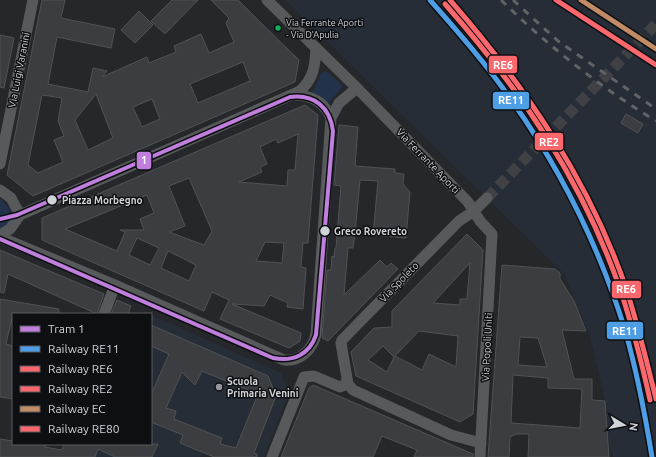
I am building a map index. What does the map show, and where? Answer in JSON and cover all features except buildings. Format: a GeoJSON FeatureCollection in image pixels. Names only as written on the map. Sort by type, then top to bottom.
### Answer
{"type":"FeatureCollection","features":[{"type":"Feature","properties":{"kind":"street","name":"Via Luigi Varanini"},"geometry":{"type":"LineString","coordinates":[[0,164],[33,0]]}},
{"type":"Feature","properties":{"kind":"street","name":"Via Ferrante Aporti"},"geometry":{"type":"LineString","coordinates":[[267,0],[357,88],[468,202],[493,237]]}},
{"type":"Feature","properties":{"kind":"street"},"geometry":{"type":"LineString","coordinates":[[0,236],[10,229],[20,215],[293,95],[304,87],[312,76],[315,67],[316,48]]}},
{"type":"Feature","properties":{"kind":"street"},"geometry":{"type":"LineString","coordinates":[[0,236],[284,360],[290,361],[301,356],[311,347],[316,330],[331,118],[339,102],[357,88]]}},
{"type":"Feature","properties":{"kind":"street"},"geometry":{"type":"LineString","coordinates":[[293,95],[309,96],[317,100],[324,106],[331,118]]}},
{"type":"Feature","properties":{"kind":"street"},"geometry":{"type":"LineString","coordinates":[[0,190],[11,198],[20,215]]}},
{"type":"Feature","properties":{"kind":"street","name":"Via Spoleto"},"geometry":{"type":"LineString","coordinates":[[347,379],[341,347],[342,340],[459,221],[474,211],[487,198]]}},
{"type":"Feature","properties":{"kind":"street","name":"Via Popoli Uniti"},"geometry":{"type":"LineString","coordinates":[[480,457],[493,237]]}},
{"type":"Feature","properties":{"kind":"street"},"geometry":{"type":"LineString","coordinates":[[104,313],[115,285]]}},
{"type":"Feature","properties":{"kind":"street"},"geometry":{"type":"LineString","coordinates":[[272,457],[301,381],[304,377],[309,376],[338,387],[345,385],[347,379]]}},
{"type":"Feature","properties":{"kind":"street"},"geometry":{"type":"LineString","coordinates":[[347,379],[349,386],[356,392],[451,435],[481,443]]}},
{"type":"Feature","properties":{"kind":"shaded area"},"geometry":{"type":"Polygon","coordinates":[[[285,0],[656,0],[656,457],[613,457],[609,444],[605,401],[590,336],[564,274],[285,0]]]}},
{"type":"Feature","properties":{"kind":"shaded area"},"geometry":{"type":"Polygon","coordinates":[[[326,71],[343,86],[328,104],[308,93],[314,90],[321,73],[326,71]]]}},
{"type":"Feature","properties":{"kind":"shaded area"},"geometry":{"type":"Polygon","coordinates":[[[0,198],[9,208],[11,222],[0,231],[0,198]]]}},
{"type":"Feature","properties":{"kind":"shaded area","name":"Scuola Primaria Venini"},"geometry":{"type":"Polygon","coordinates":[[[152,315],[281,373],[289,393],[264,457],[229,457],[203,452],[200,457],[15,457],[28,445],[80,453],[83,445],[152,445],[152,315]]]}},
{"type":"Feature","properties":{"kind":"tunnel"},"geometry":{"type":"LineString","coordinates":[[487,198],[656,24]]}},
{"type":"Feature","properties":{"kind":"tram line","name":"1"},"geometry":{"type":"LineString","coordinates":[[0,219],[17,215],[290,97],[313,100],[324,109],[331,123],[333,131],[316,335],[309,348],[294,358],[273,358],[0,239]]}},
{"type":"Feature","properties":{"kind":"tram line"},"geometry":{"type":"LineString","coordinates":[[317,324],[315,287],[325,173],[332,140]]}},
{"type":"Feature","properties":{"kind":"railway"},"geometry":{"type":"LineString","coordinates":[[501,0],[537,34],[575,65],[635,108],[656,121]]}},
{"type":"Feature","properties":{"kind":"railway"},"geometry":{"type":"LineString","coordinates":[[513,0],[558,41],[656,109]]}},
{"type":"Feature","properties":{"kind":"rail line","name":"RE11"},"geometry":{"type":"LineString","coordinates":[[430,0],[483,62],[512,101],[547,154],[578,211],[604,270],[625,330],[647,425],[652,457]]}},
{"type":"Feature","properties":{"kind":"rail line","name":"RE6"},"geometry":{"type":"LineString","coordinates":[[450,0],[504,66],[553,136],[575,173],[612,250],[627,291],[656,399]]}},
{"type":"Feature","properties":{"kind":"rail line","name":"RE80"},"geometry":{"type":"LineString","coordinates":[[556,0],[656,65]]}},
{"type":"Feature","properties":{"kind":"rail line","name":"EC"},"geometry":{"type":"LineString","coordinates":[[581,0],[656,49]]}},
{"type":"Feature","properties":{"kind":"rail line","name":"RE2"},"geometry":{"type":"LineString","coordinates":[[445,4],[473,37],[524,104],[548,139],[589,213],[621,292],[637,346],[650,400]]}},
{"type":"Feature","properties":{"kind":"place","name":"Via Ferrante Aporti - Via D'Apulia"},"geometry":{"type":"Point","coordinates":[278,28]}},
{"type":"Feature","properties":{"kind":"place","name":"Piazza Morbegno"},"geometry":{"type":"Point","coordinates":[52,200]}},
{"type":"Feature","properties":{"kind":"place","name":"Greco Rovereto"},"geometry":{"type":"Point","coordinates":[325,231]}},
{"type":"Feature","properties":{"kind":"place","name":"Scuola Primaria Venini"},"geometry":{"type":"Point","coordinates":[219,387]}}]}
